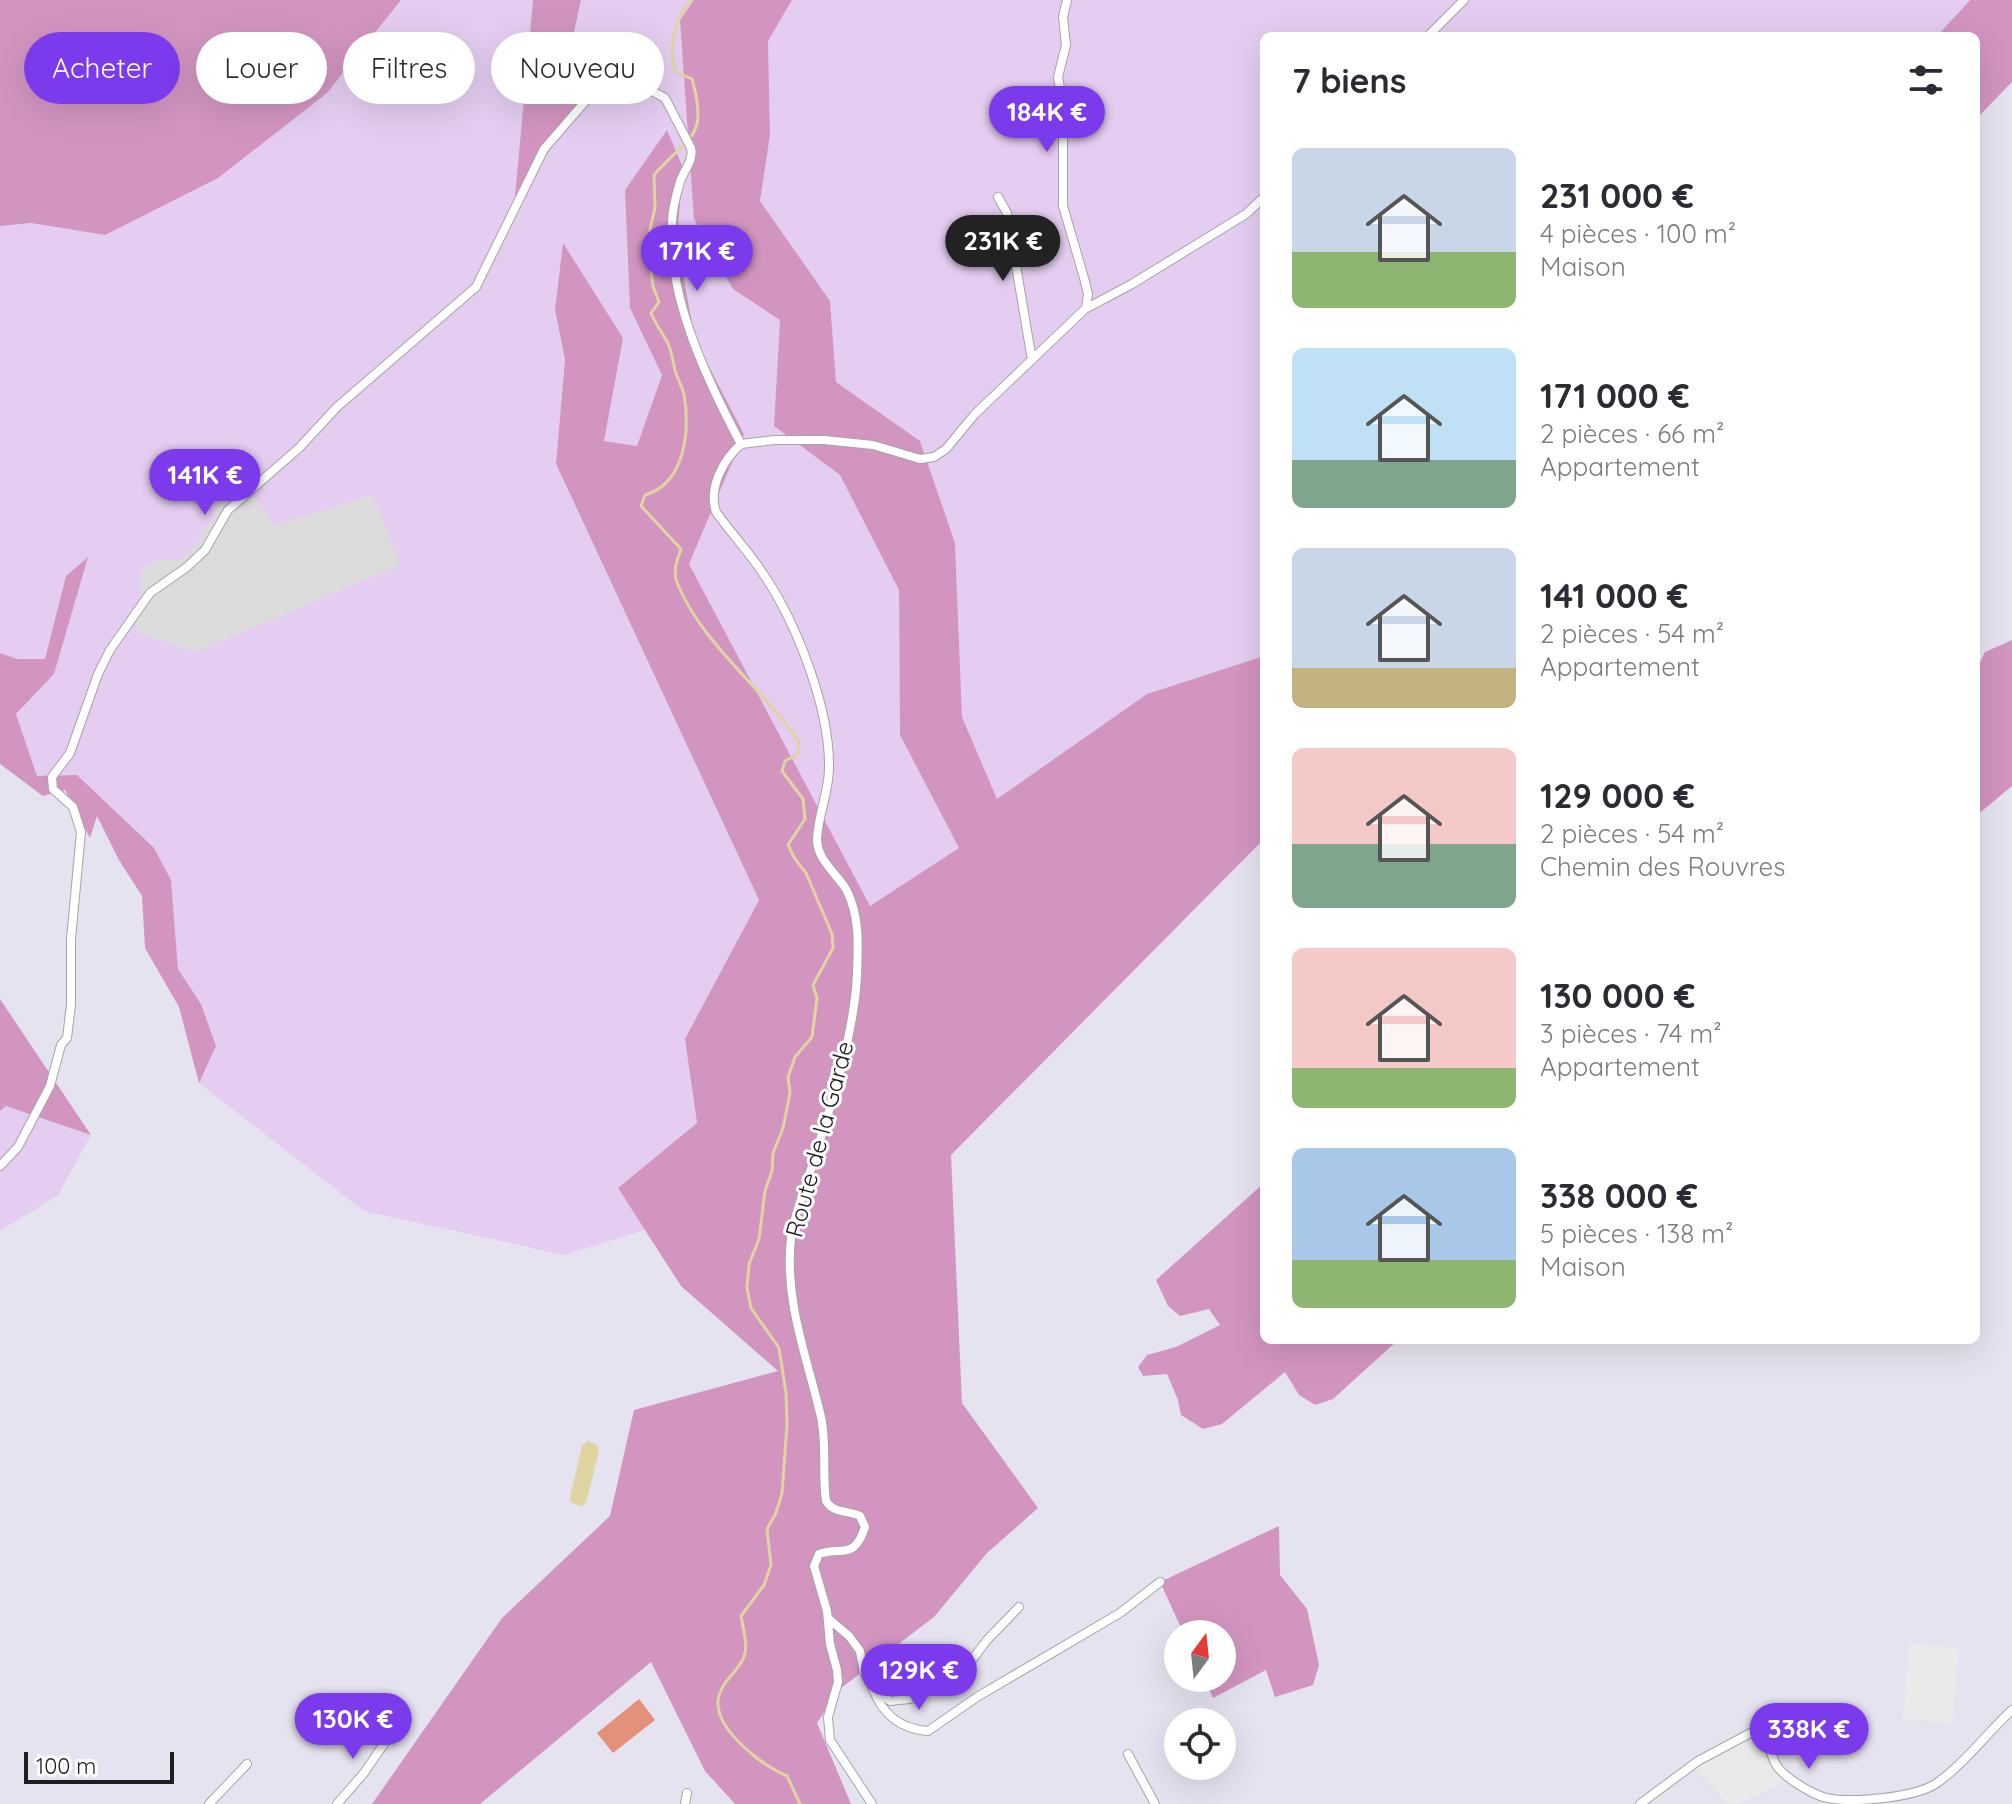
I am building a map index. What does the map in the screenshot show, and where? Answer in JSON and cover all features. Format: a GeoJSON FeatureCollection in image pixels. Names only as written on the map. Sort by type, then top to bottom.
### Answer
{"type":"FeatureCollection","features":[{"type":"Feature","properties":{"kind":"street"},"geometry":{"type":"LineString","coordinates":[[1067,0],[1063,17],[1066,45],[1058,77],[1063,105],[1063,206],[1088,294],[1086,308]]}},
{"type":"Feature","properties":{"kind":"street"},"geometry":{"type":"LineString","coordinates":[[1432,32],[1464,0]]}},
{"type":"Feature","properties":{"kind":"street"},"geometry":{"type":"LineString","coordinates":[[0,1166],[18,1147],[50,1086],[61,1045],[67,1038],[71,1005],[71,939],[81,832],[73,807],[53,789],[52,777],[70,753],[98,674],[118,638],[150,593],[205,550],[228,510],[299,448],[337,407],[476,287],[544,149],[598,89],[617,85],[642,86],[665,98],[691,148],[692,156],[680,181],[672,221],[673,260],[688,326],[714,392],[741,444],[774,440],[824,440],[873,445],[920,459],[934,457],[946,449],[975,414],[1086,308],[1132,284],[1246,214],[1260,201]]}},
{"type":"Feature","properties":{"kind":"street"},"geometry":{"type":"LineString","coordinates":[[998,197],[1007,213],[1032,360]]}},
{"type":"Feature","properties":{"kind":"street","name":"Route de la Garde"},"geometry":{"type":"LineString","coordinates":[[741,444],[728,456],[723,466],[713,504],[774,592],[807,663],[821,702],[827,726],[829,769],[817,842],[821,856],[846,888],[857,922],[854,1002],[828,1117],[795,1219],[791,1240],[790,1293],[821,1419],[826,1501],[837,1511],[860,1516],[865,1527],[860,1539],[847,1550],[842,1553],[827,1551],[815,1558],[814,1572],[829,1619],[830,1644],[836,1658],[838,1682],[828,1717],[830,1740],[872,1804]]}},
{"type":"Feature","properties":{"kind":"street"},"geometry":{"type":"LineString","coordinates":[[829,1619],[849,1636],[860,1651],[864,1672],[879,1704],[893,1720],[912,1730],[928,1731],[977,1697],[1120,1613],[1160,1582]]}},
{"type":"Feature","properties":{"kind":"street"},"geometry":{"type":"LineString","coordinates":[[873,1689],[890,1701],[909,1699],[940,1684],[966,1668],[987,1640],[1019,1607]]}},
{"type":"Feature","properties":{"kind":"street"},"geometry":{"type":"LineString","coordinates":[[1640,1804],[1698,1761],[1755,1729],[1765,1734],[1779,1770],[1825,1798],[1839,1800],[1913,1794],[1937,1783],[2012,1710]]}},
{"type":"Feature","properties":{"kind":"street"},"geometry":{"type":"LineString","coordinates":[[337,1804],[364,1773],[390,1735]]}},
{"type":"Feature","properties":{"kind":"street"},"geometry":{"type":"LineString","coordinates":[[1128,1754],[1155,1804]]}},
{"type":"Feature","properties":{"kind":"street"},"geometry":{"type":"LineString","coordinates":[[209,1804],[247,1764]]}},
{"type":"Feature","properties":{"kind":"street"},"geometry":{"type":"LineString","coordinates":[[685,1804],[687,1793]]}},
{"type":"Feature","properties":{"kind":"shaded area"},"geometry":{"type":"Polygon","coordinates":[[[0,0],[401,0],[376,32],[343,32],[343,73],[327,93],[327,32],[196,32],[196,104],[313,104],[218,178],[105,235],[31,223],[0,226],[0,0]]]}},
{"type":"Feature","properties":{"kind":"shaded area"},"geometry":{"type":"Polygon","coordinates":[[[401,0],[533,0],[530,32],[491,32],[491,104],[524,104],[516,196],[550,104],[664,104],[664,32],[574,32],[581,0],[694,0],[680,21],[733,289],[780,319],[774,426],[840,475],[899,590],[900,735],[959,848],[870,907],[689,564],[744,434],[695,340],[677,240],[683,168],[630,308],[662,374],[637,446],[603,441],[623,338],[555,310],[565,359],[556,465],[759,900],[686,1039],[697,1123],[618,1188],[645,1230],[564,1255],[364,1211],[199,1083],[216,1046],[201,1004],[178,969],[171,880],[77,775],[37,776],[16,714],[54,674],[87,559],[66,576],[45,659],[17,659],[0,653],[0,226],[31,223],[105,235],[310,104],[327,104],[327,93],[343,73],[343,104],[475,104],[475,32],[376,32],[401,0]],[[373,495],[274,526],[255,498],[224,498],[196,545],[180,560],[157,560],[143,568],[136,632],[196,652],[400,565],[373,495]]]}},
{"type":"Feature","properties":{"kind":"shaded area"},"geometry":{"type":"Polygon","coordinates":[[[533,0],[581,0],[574,32],[530,32],[533,0]]]}},
{"type":"Feature","properties":{"kind":"shaded area"},"geometry":{"type":"Polygon","coordinates":[[[694,0],[792,0],[768,41],[770,135],[760,201],[830,301],[836,382],[920,441],[955,543],[962,717],[997,799],[1147,694],[1260,657],[1260,843],[951,1155],[962,1403],[1038,1508],[987,1553],[934,1617],[841,1688],[817,1723],[851,1804],[735,1804],[705,1771],[651,1662],[480,1804],[372,1804],[502,1618],[610,1516],[634,1410],[778,1371],[681,1286],[618,1188],[697,1123],[685,1039],[759,900],[556,464],[565,359],[555,310],[563,243],[623,338],[604,441],[637,446],[662,375],[630,308],[625,190],[667,130],[683,168],[677,240],[695,340],[744,434],[689,564],[870,906],[959,848],[900,735],[899,590],[840,475],[774,426],[780,320],[733,289],[694,219],[680,20],[694,0]]]}},
{"type":"Feature","properties":{"kind":"shaded area"},"geometry":{"type":"Polygon","coordinates":[[[792,0],[1970,0],[1941,32],[1260,32],[1260,657],[1147,694],[997,800],[962,717],[955,543],[920,441],[836,382],[830,301],[760,201],[770,135],[768,41],[792,0]]]}},
{"type":"Feature","properties":{"kind":"shaded area"},"geometry":{"type":"Polygon","coordinates":[[[1970,0],[2012,0],[2012,82],[1980,115],[1980,32],[1941,32],[1970,0]]]}},
{"type":"Feature","properties":{"kind":"shaded area"},"geometry":{"type":"Polygon","coordinates":[[[523,104],[584,104],[515,197],[523,104]]]}},
{"type":"Feature","properties":{"kind":"shaded area"},"geometry":{"type":"Polygon","coordinates":[[[373,495],[400,565],[196,652],[136,632],[143,568],[196,545],[224,498],[255,498],[274,526],[373,495]]]}},
{"type":"Feature","properties":{"kind":"shaded area"},"geometry":{"type":"Polygon","coordinates":[[[88,557],[54,674],[16,714],[37,776],[77,775],[154,848],[171,880],[178,969],[201,1004],[216,1046],[199,1083],[179,1007],[145,948],[142,896],[97,816],[90,838],[65,790],[43,796],[0,764],[0,653],[17,659],[45,659],[66,576],[88,557]]]}},
{"type":"Feature","properties":{"kind":"shaded area"},"geometry":{"type":"Polygon","coordinates":[[[2012,640],[2012,786],[1980,813],[1980,662],[1985,652],[2012,640]]]}},
{"type":"Feature","properties":{"kind":"shaded area"},"geometry":{"type":"Polygon","coordinates":[[[0,999],[91,1135],[6,1106],[0,1111],[0,999]]]}},
{"type":"Feature","properties":{"kind":"shaded area"},"geometry":{"type":"Polygon","coordinates":[[[6,1106],[91,1135],[58,1195],[0,1231],[0,1111],[6,1106]]]}},
{"type":"Feature","properties":{"kind":"shaded area"},"geometry":{"type":"Polygon","coordinates":[[[1260,1187],[1260,1344],[1394,1344],[1333,1399],[1315,1405],[1299,1395],[1285,1372],[1222,1424],[1203,1429],[1181,1415],[1167,1374],[1143,1376],[1138,1367],[1147,1355],[1176,1347],[1220,1325],[1209,1309],[1180,1316],[1168,1306],[1156,1280],[1260,1187]]]}},
{"type":"Feature","properties":{"kind":"shaded area"},"geometry":{"type":"Polygon","coordinates":[[[588,1441],[597,1445],[599,1451],[582,1507],[570,1502],[570,1497],[582,1446],[588,1441]]]}},
{"type":"Feature","properties":{"kind":"shaded area"},"geometry":{"type":"Polygon","coordinates":[[[1279,1526],[1280,1575],[1307,1609],[1319,1665],[1313,1685],[1275,1697],[1266,1670],[1236,1686],[1236,1620],[1178,1620],[1160,1582],[1279,1526]]]}},
{"type":"Feature","properties":{"kind":"shaded area"},"geometry":{"type":"Polygon","coordinates":[[[1909,1644],[1959,1648],[1952,1723],[1903,1719],[1909,1644]]]}},
{"type":"Feature","properties":{"kind":"shaded area"},"geometry":{"type":"Polygon","coordinates":[[[1210,1692],[1224,1692],[1213,1698],[1210,1692]]]}},
{"type":"Feature","properties":{"kind":"shaded area"},"geometry":{"type":"Polygon","coordinates":[[[639,1699],[655,1720],[613,1753],[597,1733],[639,1699]]]}},
{"type":"Feature","properties":{"kind":"shaded area"},"geometry":{"type":"Polygon","coordinates":[[[1757,1730],[1783,1784],[1736,1804],[1728,1804],[1695,1769],[1757,1730]]]}},
{"type":"Feature","properties":{"kind":"waterway"},"geometry":{"type":"LineString","coordinates":[[692,0],[677,24],[673,54],[676,72],[692,79],[697,99],[697,125],[686,143],[654,175],[655,208],[647,242],[653,286],[659,302],[651,313],[669,346],[684,394],[685,439],[677,467],[659,489],[645,495],[641,506],[681,549],[676,580],[703,628],[799,742],[798,754],[785,761],[782,771],[803,799],[805,819],[788,845],[806,873],[832,934],[833,948],[813,985],[817,998],[812,1037],[795,1057],[788,1077],[790,1093],[783,1128],[773,1153],[759,1239],[749,1264],[747,1288],[751,1308],[779,1348],[787,1425],[782,1493],[767,1529],[771,1565],[764,1585],[741,1616],[745,1654],[725,1683],[718,1701],[719,1712],[733,1735],[754,1756],[787,1776],[800,1804]]}}]}
